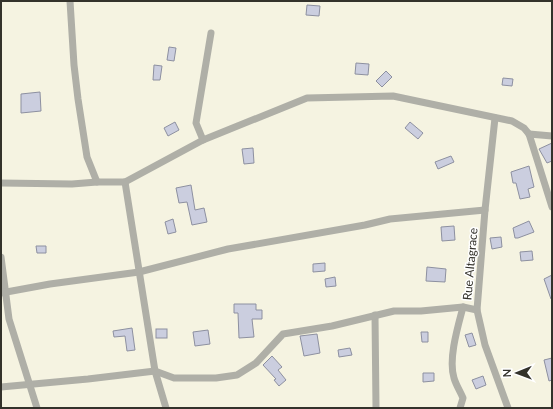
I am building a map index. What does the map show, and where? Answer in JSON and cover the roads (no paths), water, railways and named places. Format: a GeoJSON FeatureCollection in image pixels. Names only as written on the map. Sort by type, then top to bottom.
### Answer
{"type":"FeatureCollection","features":[{"type":"Feature","properties":{"kind":"street"},"geometry":{"type":"LineString","coordinates":[[70,1],[74,65],[78,99],[87,157],[98,182]]}},
{"type":"Feature","properties":{"kind":"street"},"geometry":{"type":"LineString","coordinates":[[203,140],[196,123],[211,33]]}},
{"type":"Feature","properties":{"kind":"street"},"geometry":{"type":"LineString","coordinates":[[1,183],[72,184],[126,182],[203,140],[307,98],[393,96],[512,121],[524,128],[529,134],[552,206]]}},
{"type":"Feature","properties":{"kind":"street","name":"Rue Altagrace"},"geometry":{"type":"LineString","coordinates":[[495,118],[485,210],[477,310],[485,345],[508,408]]}},
{"type":"Feature","properties":{"kind":"street"},"geometry":{"type":"LineString","coordinates":[[529,134],[552,136]]}},
{"type":"Feature","properties":{"kind":"street"},"geometry":{"type":"LineString","coordinates":[[126,182],[155,371],[166,408]]}},
{"type":"Feature","properties":{"kind":"street"},"geometry":{"type":"LineString","coordinates":[[4,293],[50,284],[139,272],[228,249],[390,219],[485,210]]}},
{"type":"Feature","properties":{"kind":"street"},"geometry":{"type":"LineString","coordinates":[[1,257],[4,293],[9,319],[37,408]]}},
{"type":"Feature","properties":{"kind":"street"},"geometry":{"type":"LineString","coordinates":[[460,408],[463,398],[454,377],[452,364],[455,335],[463,307]]}},
{"type":"Feature","properties":{"kind":"street"},"geometry":{"type":"LineString","coordinates":[[1,387],[155,371],[174,378],[216,378],[237,375],[256,363],[283,334],[332,326],[394,311],[421,311],[463,307],[477,310]]}},
{"type":"Feature","properties":{"kind":"street"},"geometry":{"type":"LineString","coordinates":[[375,315],[376,408]]}}]}
